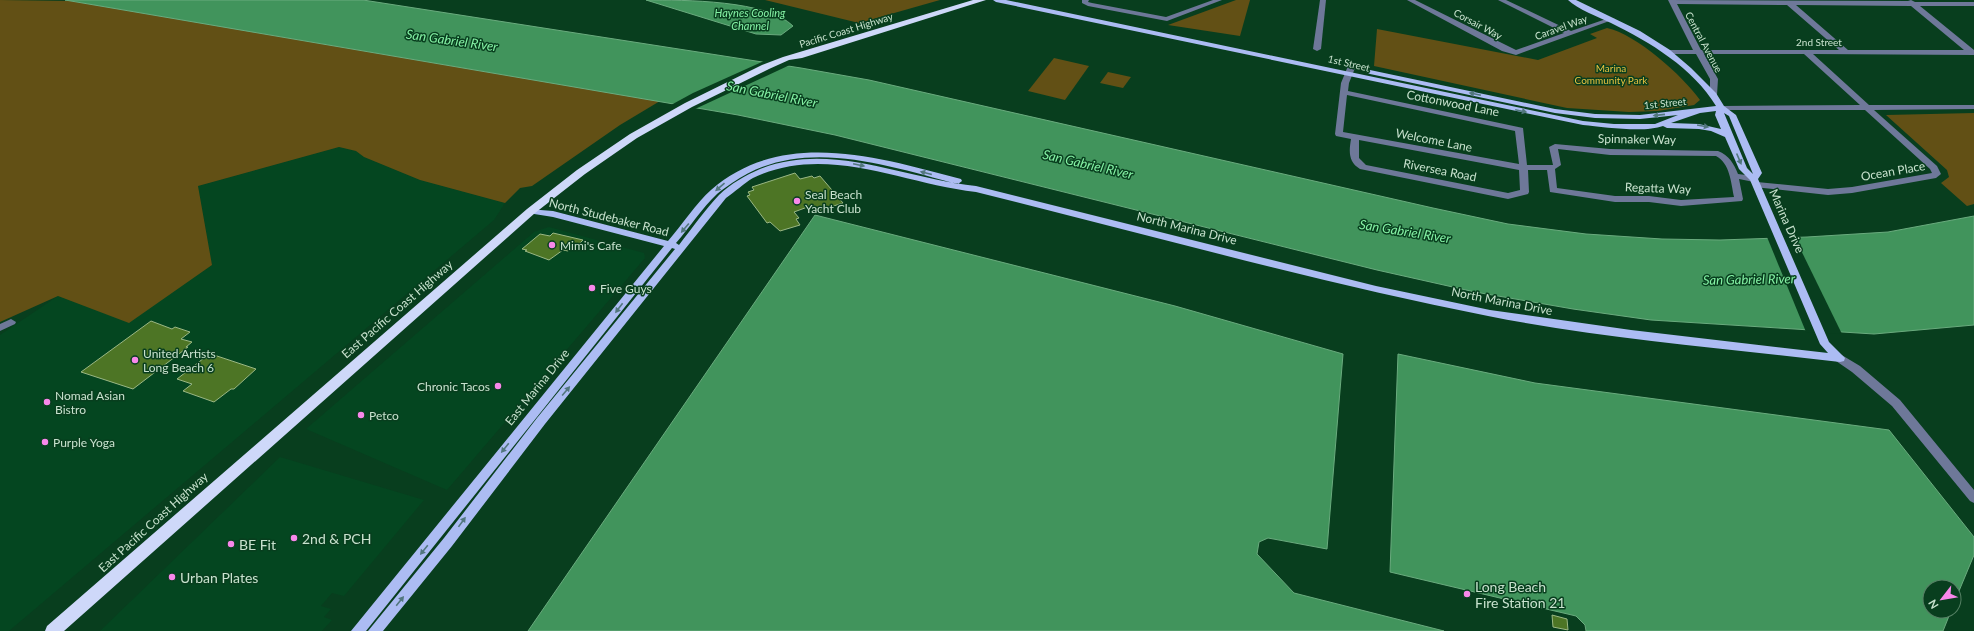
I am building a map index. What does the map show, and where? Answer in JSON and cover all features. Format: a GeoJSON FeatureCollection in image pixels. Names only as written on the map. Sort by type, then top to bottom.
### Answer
{"type":"FeatureCollection","features":[{"type":"Feature","properties":{"kind":"highway","name":"Pacific Coast Highway"},"geometry":{"type":"LineString","coordinates":[[792,57],[795,54],[864,28],[959,0]]}},
{"type":"Feature","properties":{"kind":"highway","name":"Pacific Coast Highway"},"geometry":{"type":"LineString","coordinates":[[792,57],[982,0]]}},
{"type":"Feature","properties":{"kind":"highway","name":"East Pacific Coast Highway"},"geometry":{"type":"LineString","coordinates":[[53,631],[531,211],[601,157],[674,113],[720,88],[792,57]]}},
{"type":"Feature","properties":{"kind":"main road","name":"1st Street"},"geometry":{"type":"LineString","coordinates":[[996,0],[1350,71],[1575,114],[1640,117],[1721,108]]}},
{"type":"Feature","properties":{"kind":"main road","name":"1st Street"},"geometry":{"type":"LineString","coordinates":[[1023,0],[1583,123],[1614,126],[1656,126],[1697,111]]}},
{"type":"Feature","properties":{"kind":"main road","name":"Marina Drive"},"geometry":{"type":"LineString","coordinates":[[1571,0],[1611,19],[1667,52],[1713,95],[1721,108],[1732,115],[1758,173],[1755,182]]}},
{"type":"Feature","properties":{"kind":"main road","name":"Marina Drive"},"geometry":{"type":"LineString","coordinates":[[1721,108],[1719,115],[1743,169],[1755,182],[1778,230],[1825,344],[1840,358]]}},
{"type":"Feature","properties":{"kind":"main road"},"geometry":{"type":"LineString","coordinates":[[1656,126],[1698,125],[1716,129],[1729,136]]}},
{"type":"Feature","properties":{"kind":"main road","name":"North Marina Drive"},"geometry":{"type":"LineString","coordinates":[[750,172],[792,163],[835,161],[956,187],[976,189],[1376,289],[1490,313],[1631,334],[1840,358]]}},
{"type":"Feature","properties":{"kind":"main road","name":"East Marina Drive"},"geometry":{"type":"LineString","coordinates":[[358,631],[714,192],[724,184],[750,172]]}},
{"type":"Feature","properties":{"kind":"main road","name":"East Marina Drive"},"geometry":{"type":"LineString","coordinates":[[375,631],[448,542],[540,421],[723,196],[750,172]]}},
{"type":"Feature","properties":{"kind":"main road","name":"North Studebaker Road"},"geometry":{"type":"LineString","coordinates":[[531,211],[553,214],[682,247]]}},
{"type":"Feature","properties":{"kind":"street"},"geometry":{"type":"LineString","coordinates":[[1085,1],[1090,5],[1167,19],[1219,0]]}},
{"type":"Feature","properties":{"kind":"street"},"geometry":{"type":"LineString","coordinates":[[1317,49],[1323,0]]}},
{"type":"Feature","properties":{"kind":"street","name":"Corsair Way"},"geometry":{"type":"LineString","coordinates":[[1410,0],[1505,50],[1516,53]]}},
{"type":"Feature","properties":{"kind":"street"},"geometry":{"type":"LineString","coordinates":[[1501,0],[1569,34]]}},
{"type":"Feature","properties":{"kind":"street"},"geometry":{"type":"LineString","coordinates":[[1671,1],[1910,2],[1974,4]]}},
{"type":"Feature","properties":{"kind":"street","name":"Central Avenue"},"geometry":{"type":"LineString","coordinates":[[1671,1],[1714,79],[1713,95]]}},
{"type":"Feature","properties":{"kind":"street"},"geometry":{"type":"LineString","coordinates":[[1787,2],[1846,52]]}},
{"type":"Feature","properties":{"kind":"street"},"geometry":{"type":"LineString","coordinates":[[1910,2],[1973,53]]}},
{"type":"Feature","properties":{"kind":"street","name":"Caravel Way"},"geometry":{"type":"LineString","coordinates":[[1516,53],[1611,19]]}},
{"type":"Feature","properties":{"kind":"street","name":"2nd Street"},"geometry":{"type":"LineString","coordinates":[[1667,52],[1973,53]]}},
{"type":"Feature","properties":{"kind":"street"},"geometry":{"type":"LineString","coordinates":[[1805,52],[1868,107]]}},
{"type":"Feature","properties":{"kind":"street"},"geometry":{"type":"LineString","coordinates":[[1344,92],[1350,71]]}},
{"type":"Feature","properties":{"kind":"street","name":"Welcome Lane"},"geometry":{"type":"LineString","coordinates":[[1344,92],[1339,134],[1524,168],[1551,168]]}},
{"type":"Feature","properties":{"kind":"street","name":"Cottonwood Lane"},"geometry":{"type":"LineString","coordinates":[[1344,92],[1516,128],[1520,130],[1524,168]]}},
{"type":"Feature","properties":{"kind":"street","name":"Ocean Place"},"geometry":{"type":"LineString","coordinates":[[1755,182],[1828,192],[1867,188],[1937,174],[1934,168],[1868,107]]}},
{"type":"Feature","properties":{"kind":"street","name":"1st Street"},"geometry":{"type":"LineString","coordinates":[[1721,108],[1974,107]]}},
{"type":"Feature","properties":{"kind":"street","name":"Riversea Road"},"geometry":{"type":"LineString","coordinates":[[1354,136],[1354,160],[1357,164],[1363,167],[1508,196],[1525,192],[1524,168]]}},
{"type":"Feature","properties":{"kind":"street","name":"Spinnaker Way"},"geometry":{"type":"LineString","coordinates":[[1551,168],[1557,165],[1553,146],[1610,152],[1699,152],[1724,156],[1733,176]]}},
{"type":"Feature","properties":{"kind":"street","name":"Regatta Way"},"geometry":{"type":"LineString","coordinates":[[1551,168],[1553,190],[1615,199],[1649,199],[1681,203],[1739,199],[1733,176]]}},
{"type":"Feature","properties":{"kind":"street"},"geometry":{"type":"LineString","coordinates":[[1733,176],[1755,182]]}},
{"type":"Feature","properties":{"kind":"street"},"geometry":{"type":"LineString","coordinates":[[0,328],[11,322]]}},
{"type":"Feature","properties":{"kind":"street","name":"North Marina Drive"},"geometry":{"type":"LineString","coordinates":[[1840,358],[1856,369],[1896,403],[1974,498]]}},
{"type":"Feature","properties":{"kind":"shaded area"},"geometry":{"type":"Polygon","coordinates":[[[339,147],[356,151],[364,157],[420,180],[505,203],[494,220],[9,631],[0,631],[0,335],[58,296],[129,322],[212,265],[198,186],[339,147]]]}},
{"type":"Feature","properties":{"kind":"shaded area"},"geometry":{"type":"Polygon","coordinates":[[[549,227],[644,253],[645,258],[447,490],[306,429],[534,232],[549,227]]]}},
{"type":"Feature","properties":{"kind":"shaded area","name":"2nd & PCH"},"geometry":{"type":"Polygon","coordinates":[[[280,457],[424,500],[344,596],[332,593],[321,606],[331,609],[324,617],[332,620],[322,631],[100,631],[280,457]]]}},
{"type":"Feature","properties":{"kind":"green space"},"geometry":{"type":"Polygon","coordinates":[[[0,0],[71,1],[660,101],[620,125],[532,186],[520,188],[505,203],[420,180],[364,157],[356,151],[339,147],[198,186],[212,265],[129,323],[58,296],[0,322],[0,0]]]}},
{"type":"Feature","properties":{"kind":"green space"},"geometry":{"type":"Polygon","coordinates":[[[765,0],[940,0],[859,23],[765,0]]]}},
{"type":"Feature","properties":{"kind":"green space"},"geometry":{"type":"Polygon","coordinates":[[[1236,0],[1250,0],[1240,36],[1168,25],[1236,0]]]}},
{"type":"Feature","properties":{"kind":"green space","name":"Marina Community Park"},"geometry":{"type":"Polygon","coordinates":[[[1607,28],[1631,38],[1658,57],[1682,79],[1700,100],[1694,105],[1658,111],[1629,112],[1567,108],[1374,66],[1377,29],[1538,60],[1597,38],[1590,34],[1607,28]]]}},
{"type":"Feature","properties":{"kind":"green space"},"geometry":{"type":"Polygon","coordinates":[[[1054,58],[1089,66],[1065,100],[1028,91],[1054,58]]]}},
{"type":"Feature","properties":{"kind":"green space"},"geometry":{"type":"Polygon","coordinates":[[[1108,72],[1131,77],[1123,88],[1100,83],[1108,72]]]}},
{"type":"Feature","properties":{"kind":"green space"},"geometry":{"type":"Polygon","coordinates":[[[1974,113],[1974,204],[1967,206],[1941,183],[1949,177],[1947,170],[1886,115],[1974,113]]]}},
{"type":"Feature","properties":{"kind":"water","name":"San Gabriel River"},"geometry":{"type":"Polygon","coordinates":[[[65,0],[363,0],[801,68],[869,80],[1433,208],[1508,224],[1586,234],[1662,239],[1720,240],[1807,237],[1888,232],[1974,216],[1974,325],[1874,334],[1651,320],[1573,309],[1475,292],[1377,270],[835,135],[738,115],[65,0]]]}},
{"type":"Feature","properties":{"kind":"water","name":"Haynes Cooling Channel"},"geometry":{"type":"Polygon","coordinates":[[[646,0],[703,1],[745,6],[781,17],[793,26],[781,35],[756,34],[646,0]]]}},
{"type":"Feature","properties":{"kind":"water"},"geometry":{"type":"Polygon","coordinates":[[[815,215],[1175,306],[1343,354],[1327,549],[1268,538],[1259,542],[1257,554],[1294,593],[1444,631],[528,631],[815,215]]]}},
{"type":"Feature","properties":{"kind":"water"},"geometry":{"type":"Polygon","coordinates":[[[1398,354],[1535,383],[1889,430],[1974,537],[1974,555],[1962,584],[1962,579],[1922,579],[1922,619],[1948,619],[1943,631],[1586,631],[1585,625],[1576,616],[1390,572],[1398,354]]]}},
{"type":"Feature","properties":{"kind":"pier"},"geometry":{"type":"Polygon","coordinates":[[[766,60],[792,64],[695,109],[671,105],[693,93],[766,60]]]}},
{"type":"Feature","properties":{"kind":"pier"},"geometry":{"type":"Polygon","coordinates":[[[1794,236],[1842,334],[1806,332],[1767,237],[1794,236]]]}},
{"type":"Feature","properties":{"kind":"building","name":"Seal Beach Yacht Club"},"geometry":{"type":"Polygon","coordinates":[[[795,173],[800,179],[820,176],[843,203],[818,211],[813,205],[794,212],[799,218],[796,219],[800,225],[780,231],[770,222],[767,223],[747,196],[750,195],[748,192],[754,190],[752,187],[795,173]]]}},
{"type":"Feature","properties":{"kind":"building","name":"Mimi's Cafe"},"geometry":{"type":"Polygon","coordinates":[[[553,233],[583,240],[575,248],[573,247],[568,251],[563,250],[549,260],[522,249],[540,234],[550,236],[553,233]]]}},
{"type":"Feature","properties":{"kind":"building","name":"United Artists Long Beach 6"},"geometry":{"type":"Polygon","coordinates":[[[151,321],[172,329],[175,327],[190,332],[181,339],[192,342],[186,347],[188,347],[133,389],[81,372],[151,321]]]}},
{"type":"Feature","properties":{"kind":"building"},"geometry":{"type":"Polygon","coordinates":[[[214,355],[256,369],[234,389],[231,389],[214,402],[183,391],[192,384],[177,379],[204,358],[211,358],[214,355]]]}},
{"type":"Feature","properties":{"kind":"building"},"geometry":{"type":"Polygon","coordinates":[[[1552,615],[1567,619],[1568,630],[1553,627],[1552,615]]]}},
{"type":"Feature","properties":{"kind":"place","name":"Seal Beach Yacht Club"},"geometry":{"type":"Point","coordinates":[797,201]}},
{"type":"Feature","properties":{"kind":"place","name":"Mimi's Cafe"},"geometry":{"type":"Point","coordinates":[552,245]}},
{"type":"Feature","properties":{"kind":"place","name":"Five Guys"},"geometry":{"type":"Point","coordinates":[592,288]}},
{"type":"Feature","properties":{"kind":"place","name":"United Artists Long Beach 6"},"geometry":{"type":"Point","coordinates":[135,360]}},
{"type":"Feature","properties":{"kind":"place","name":"Chronic Tacos"},"geometry":{"type":"Point","coordinates":[498,386]}},
{"type":"Feature","properties":{"kind":"place","name":"Nomad Asian Bistro"},"geometry":{"type":"Point","coordinates":[47,402]}},
{"type":"Feature","properties":{"kind":"place","name":"Petco"},"geometry":{"type":"Point","coordinates":[361,415]}},
{"type":"Feature","properties":{"kind":"place","name":"Purple Yoga"},"geometry":{"type":"Point","coordinates":[45,442]}},
{"type":"Feature","properties":{"kind":"place","name":"2nd & PCH"},"geometry":{"type":"Point","coordinates":[294,538]}},
{"type":"Feature","properties":{"kind":"place","name":"BE Fit"},"geometry":{"type":"Point","coordinates":[231,544]}},
{"type":"Feature","properties":{"kind":"place","name":"Urban Plates"},"geometry":{"type":"Point","coordinates":[172,577]}},
{"type":"Feature","properties":{"kind":"place","name":"Long Beach Fire Station 21"},"geometry":{"type":"Point","coordinates":[1467,594]}}]}
